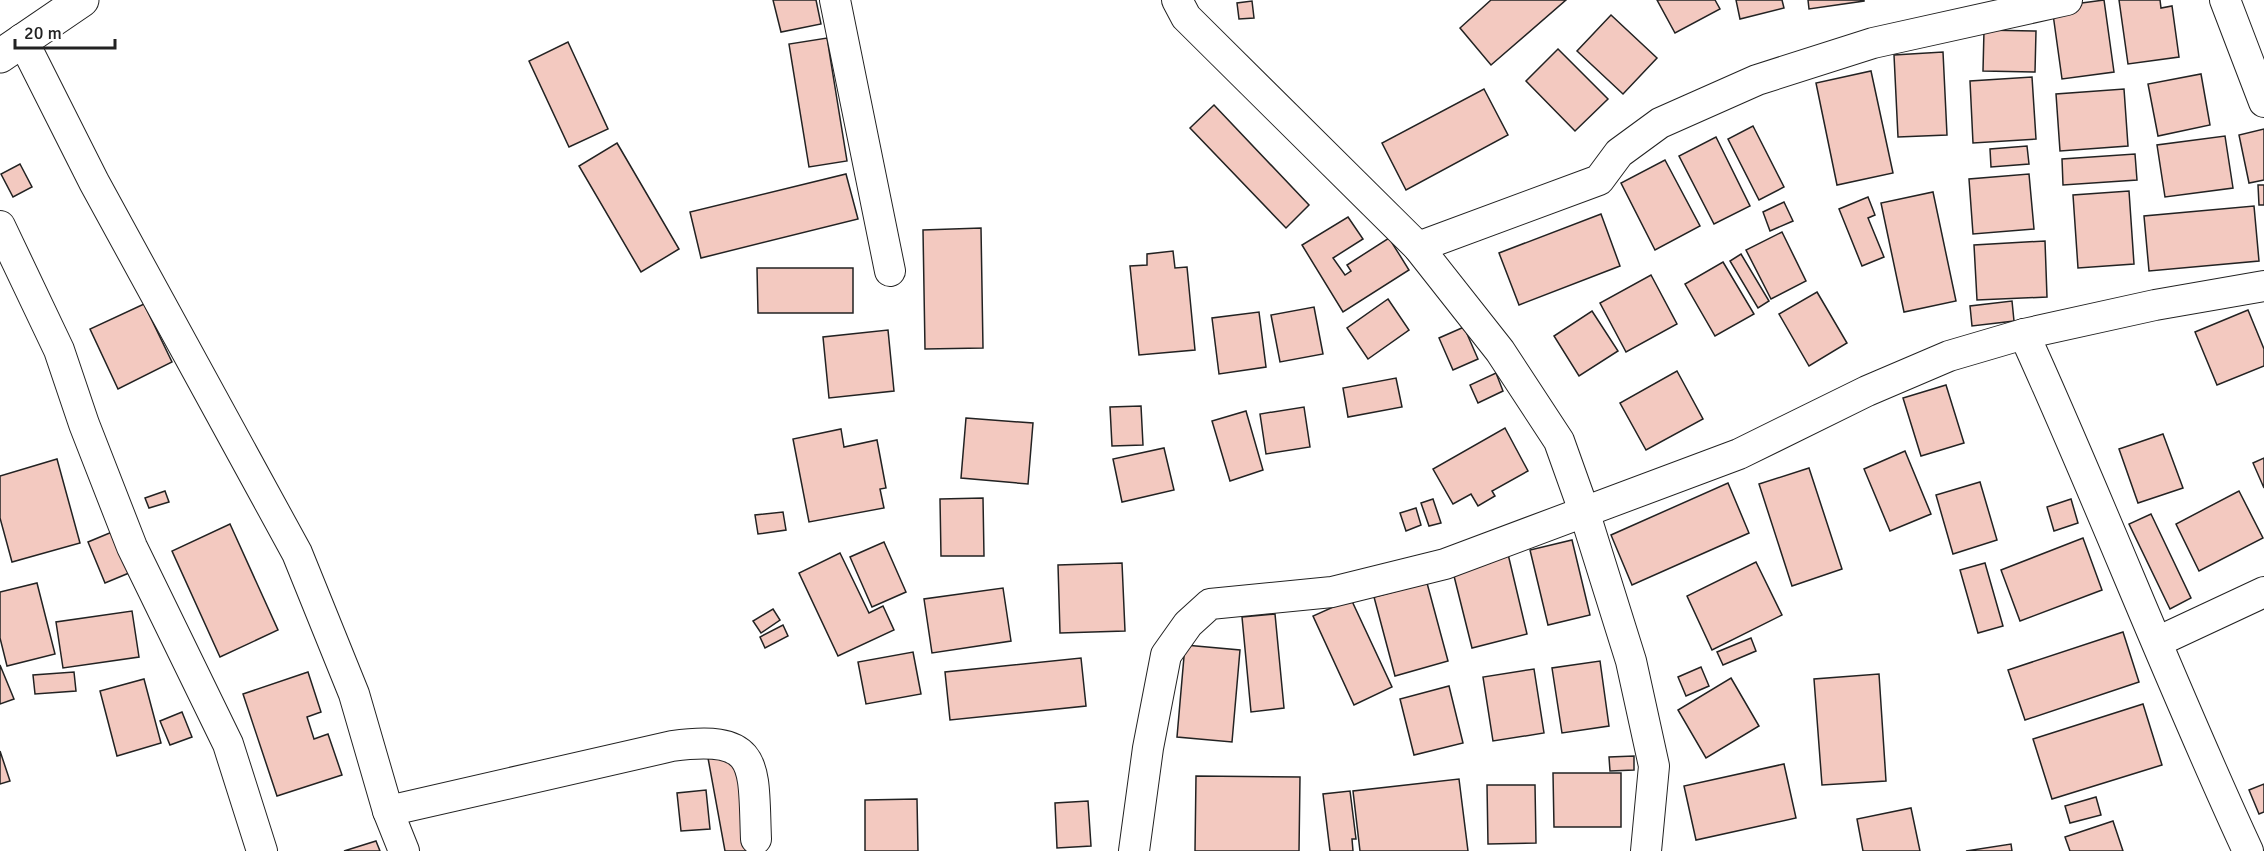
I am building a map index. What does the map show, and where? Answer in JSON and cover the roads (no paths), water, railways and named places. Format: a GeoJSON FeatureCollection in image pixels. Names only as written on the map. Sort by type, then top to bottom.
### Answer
{"type":"FeatureCollection","features":[{"type":"Feature","properties":{"kind":"main road"},"geometry":{"type":"LineString","coordinates":[[11,48],[82,0]]}},
{"type":"Feature","properties":{"kind":"street"},"geometry":{"type":"LineString","coordinates":[[835,0],[890,271]]}},
{"type":"Feature","properties":{"kind":"street"},"geometry":{"type":"LineString","coordinates":[[1177,0],[1186,17],[1418,247],[1500,351],[1559,441],[1584,512],[1630,661],[1654,766],[1646,851]]}},
{"type":"Feature","properties":{"kind":"street"},"geometry":{"type":"LineString","coordinates":[[1418,247],[1599,180],[1620,153],[1660,123],[1757,80],[1873,42],[2067,0]]}},
{"type":"Feature","properties":{"kind":"street"},"geometry":{"type":"LineString","coordinates":[[2225,0],[2264,102]]}},
{"type":"Feature","properties":{"kind":"street"},"geometry":{"type":"LineString","coordinates":[[11,48],[94,182],[297,553],[354,694],[388,811],[404,851]]}},
{"type":"Feature","properties":{"kind":"street"},"geometry":{"type":"LineString","coordinates":[[0,226],[59,350],[84,424],[132,547],[228,744],[262,851]]}},
{"type":"Feature","properties":{"kind":"street"},"geometry":{"type":"LineString","coordinates":[[1134,851],[1148,748],[1166,655],[1188,624],[1210,604],[1332,592],[1445,564],[1739,454],[1867,391],[1949,356],[2024,334],[2155,305],[2264,286]]}},
{"type":"Feature","properties":{"kind":"street"},"geometry":{"type":"LineString","coordinates":[[2024,334],[2086,472],[2203,753],[2248,851]]}},
{"type":"Feature","properties":{"kind":"street"},"geometry":{"type":"LineString","coordinates":[[2157,642],[2264,592]]}},
{"type":"Feature","properties":{"kind":"street"},"geometry":{"type":"LineString","coordinates":[[388,811],[672,746],[705,742],[732,745],[744,756],[753,776],[756,839]]}}]}
